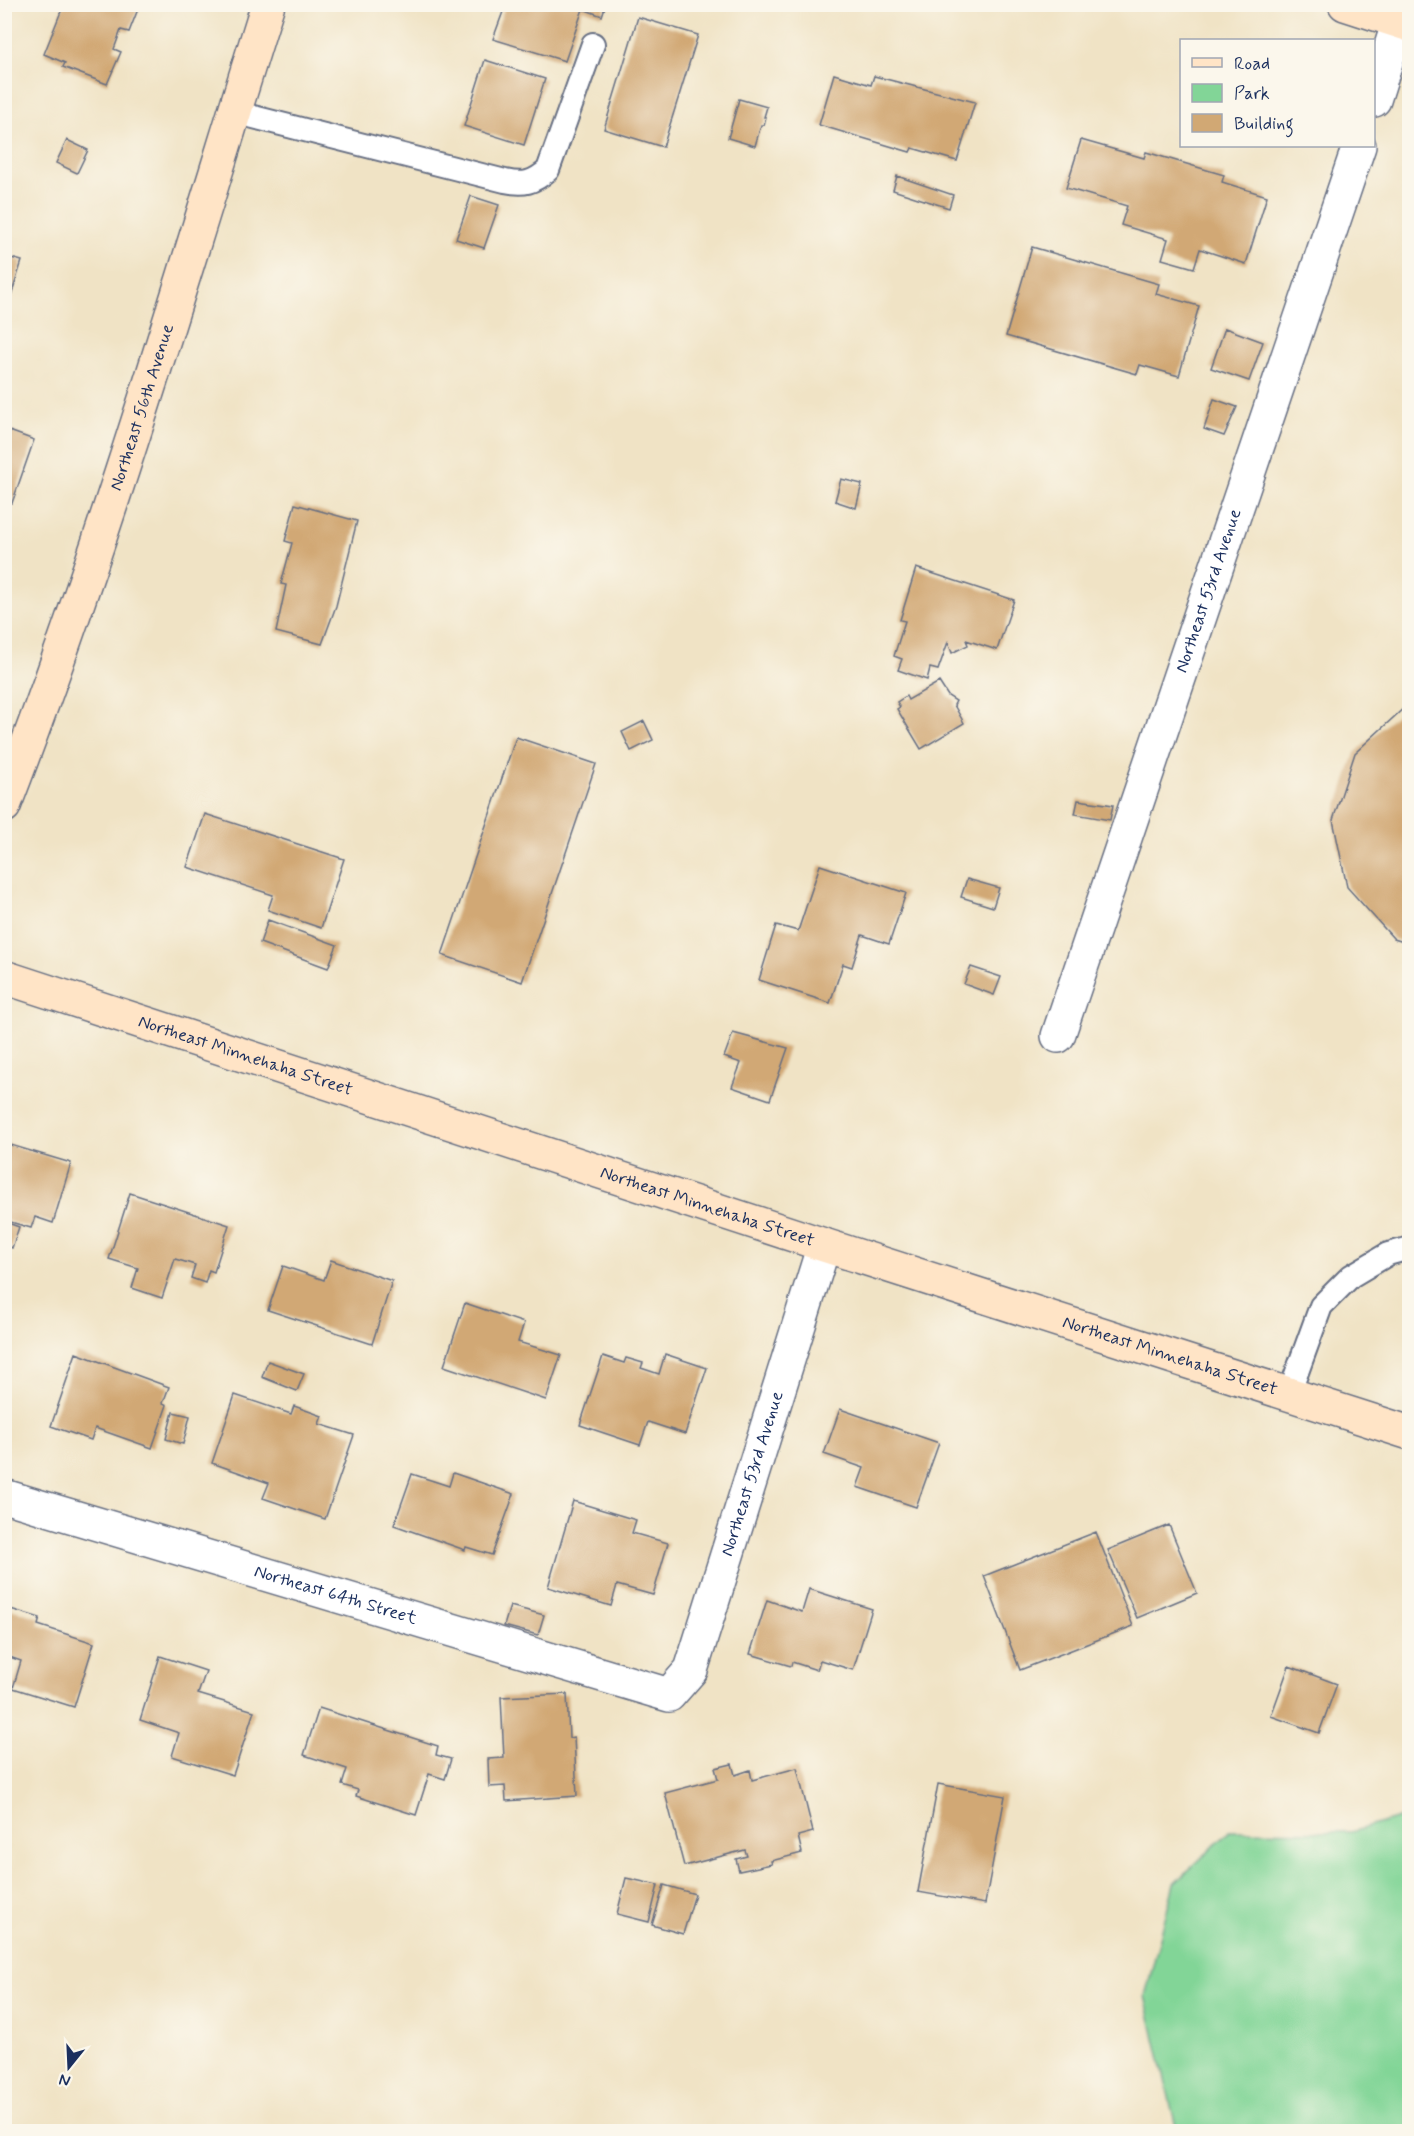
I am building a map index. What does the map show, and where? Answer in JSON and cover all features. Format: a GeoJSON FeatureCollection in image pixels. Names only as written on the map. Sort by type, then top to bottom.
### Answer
{"type":"FeatureCollection","features":[{"type":"Feature","properties":{"kind":"main road","name":"Northeast 56th Avenue"},"geometry":{"type":"LineString","coordinates":[[4,806],[53,680],[150,384],[268,4]]}},
{"type":"Feature","properties":{"kind":"main road"},"geometry":{"type":"LineString","coordinates":[[1345,4],[1404,17]]}},
{"type":"Feature","properties":{"kind":"main road","name":"Northeast Minnehaha Street"},"geometry":{"type":"LineString","coordinates":[[4,976],[824,1245],[1410,1433]]}},
{"type":"Feature","properties":{"kind":"street"},"geometry":{"type":"LineString","coordinates":[[1375,97],[1404,17]]}},
{"type":"Feature","properties":{"kind":"street","name":"Northeast 53rd Avenue"},"geometry":{"type":"LineString","coordinates":[[1058,1036],[1359,147]]}},
{"type":"Feature","properties":{"kind":"street","name":"Northeast 53rd Avenue"},"geometry":{"type":"LineString","coordinates":[[669,1695],[691,1670],[824,1245]]}},
{"type":"Feature","properties":{"kind":"street","name":"Northeast 64th Street"},"geometry":{"type":"LineString","coordinates":[[4,1496],[669,1695]]}},
{"type":"Feature","properties":{"kind":"lane"},"geometry":{"type":"LineString","coordinates":[[234,112],[505,181],[519,184],[534,182],[548,170],[593,44]]}},
{"type":"Feature","properties":{"kind":"lane"},"geometry":{"type":"LineString","coordinates":[[1289,1394],[1321,1306],[1351,1276],[1388,1254],[1410,1248]]}},
{"type":"Feature","properties":{"kind":"green space"},"geometry":{"type":"Polygon","coordinates":[[[1409,1815],[1409,2131],[1177,2131],[1145,1996],[1174,1884],[1230,1831],[1351,1832],[1409,1815]]]}},
{"type":"Feature","properties":{"kind":"building"},"geometry":{"type":"Polygon","coordinates":[[[64,4],[140,4],[129,32],[121,30],[114,49],[121,52],[107,84],[63,67],[65,63],[44,54],[64,4]]]}},
{"type":"Feature","properties":{"kind":"building"},"geometry":{"type":"Polygon","coordinates":[[[498,4],[606,4],[602,16],[583,9],[565,61],[493,39],[504,9],[497,7],[498,4]]]}},
{"type":"Feature","properties":{"kind":"building"},"geometry":{"type":"Polygon","coordinates":[[[638,17],[698,35],[663,147],[604,129],[638,17]]]}},
{"type":"Feature","properties":{"kind":"building"},"geometry":{"type":"Polygon","coordinates":[[[485,60],[545,79],[524,145],[464,126],[485,60]]]}},
{"type":"Feature","properties":{"kind":"building"},"geometry":{"type":"Polygon","coordinates":[[[834,74],[871,85],[874,76],[975,102],[957,161],[912,148],[910,152],[819,125],[834,74]]]}},
{"type":"Feature","properties":{"kind":"building"},"geometry":{"type":"Polygon","coordinates":[[[739,99],[767,107],[764,125],[761,125],[755,146],[728,138],[739,99]]]}},
{"type":"Feature","properties":{"kind":"building"},"geometry":{"type":"Polygon","coordinates":[[[67,140],[88,150],[77,173],[56,163],[67,140]]]}},
{"type":"Feature","properties":{"kind":"building"},"geometry":{"type":"Polygon","coordinates":[[[1081,140],[1144,158],[1146,152],[1224,175],[1222,182],[1267,196],[1246,264],[1200,249],[1194,268],[1162,259],[1168,239],[1121,225],[1127,206],[1066,188],[1081,140]]]}},
{"type":"Feature","properties":{"kind":"building"},"geometry":{"type":"Polygon","coordinates":[[[897,176],[953,195],[949,208],[893,190],[897,176]]]}},
{"type":"Feature","properties":{"kind":"building"},"geometry":{"type":"Polygon","coordinates":[[[471,196],[499,205],[484,248],[456,239],[471,196]]]}},
{"type":"Feature","properties":{"kind":"building"},"geometry":{"type":"Polygon","coordinates":[[[1032,247],[1159,284],[1156,294],[1199,306],[1179,376],[1140,365],[1137,374],[1006,336],[1032,247]]]}},
{"type":"Feature","properties":{"kind":"building"},"geometry":{"type":"Polygon","coordinates":[[[4,256],[22,261],[8,305],[4,303],[4,256]]]}},
{"type":"Feature","properties":{"kind":"building"},"geometry":{"type":"Polygon","coordinates":[[[1225,328],[1263,342],[1249,381],[1211,368],[1225,328]]]}},
{"type":"Feature","properties":{"kind":"building"},"geometry":{"type":"Polygon","coordinates":[[[1214,399],[1237,407],[1224,436],[1204,429],[1214,399]]]}},
{"type":"Feature","properties":{"kind":"building"},"geometry":{"type":"Polygon","coordinates":[[[4,429],[34,440],[12,503],[4,501],[4,429]]]}},
{"type":"Feature","properties":{"kind":"building"},"geometry":{"type":"Polygon","coordinates":[[[841,479],[862,484],[856,508],[835,501],[841,479]]]}},
{"type":"Feature","properties":{"kind":"building"},"geometry":{"type":"Polygon","coordinates":[[[295,504],[357,521],[336,606],[322,644],[276,632],[286,585],[281,584],[292,543],[285,541],[295,504]]]}},
{"type":"Feature","properties":{"kind":"building"},"geometry":{"type":"Polygon","coordinates":[[[916,568],[1014,600],[997,650],[966,640],[968,645],[952,653],[948,642],[938,670],[930,668],[927,680],[898,670],[902,659],[894,656],[905,621],[900,620],[916,568]]]}},
{"type":"Feature","properties":{"kind":"building"},"geometry":{"type":"Polygon","coordinates":[[[939,682],[948,696],[956,701],[954,705],[964,723],[921,749],[897,709],[900,707],[897,702],[906,696],[908,700],[939,682]]]}},
{"type":"Feature","properties":{"kind":"building"},"geometry":{"type":"Polygon","coordinates":[[[1410,706],[1410,944],[1394,939],[1347,887],[1333,820],[1355,753],[1405,707],[1410,706]]]}},
{"type":"Feature","properties":{"kind":"building"},"geometry":{"type":"Polygon","coordinates":[[[644,721],[653,740],[631,751],[622,732],[644,721]]]}},
{"type":"Feature","properties":{"kind":"building"},"geometry":{"type":"Polygon","coordinates":[[[516,737],[596,764],[522,982],[442,955],[516,737]]]}},
{"type":"Feature","properties":{"kind":"building"},"geometry":{"type":"Polygon","coordinates":[[[1078,800],[1113,805],[1110,820],[1075,814],[1078,800]]]}},
{"type":"Feature","properties":{"kind":"building"},"geometry":{"type":"Polygon","coordinates":[[[205,814],[344,859],[321,928],[268,910],[273,895],[187,867],[205,814]]]}},
{"type":"Feature","properties":{"kind":"building"},"geometry":{"type":"Polygon","coordinates":[[[820,865],[906,893],[889,944],[862,935],[852,967],[843,964],[830,1003],[759,980],[776,925],[798,931],[820,865]]]}},
{"type":"Feature","properties":{"kind":"building"},"geometry":{"type":"Polygon","coordinates":[[[967,879],[999,888],[993,907],[961,897],[967,879]]]}},
{"type":"Feature","properties":{"kind":"building"},"geometry":{"type":"Polygon","coordinates":[[[268,920],[337,945],[328,968],[260,943],[268,920]]]}},
{"type":"Feature","properties":{"kind":"building"},"geometry":{"type":"Polygon","coordinates":[[[971,967],[1001,977],[994,995],[964,984],[971,967]]]}},
{"type":"Feature","properties":{"kind":"building"},"geometry":{"type":"Polygon","coordinates":[[[733,1033],[788,1048],[770,1100],[732,1087],[741,1063],[724,1057],[733,1033]]]}},
{"type":"Feature","properties":{"kind":"building"},"geometry":{"type":"Polygon","coordinates":[[[4,1143],[71,1163],[53,1223],[35,1217],[31,1228],[4,1220],[4,1143]]]}},
{"type":"Feature","properties":{"kind":"building"},"geometry":{"type":"Polygon","coordinates":[[[130,1193],[229,1225],[214,1272],[209,1270],[205,1283],[191,1278],[195,1265],[175,1259],[162,1298],[132,1288],[138,1268],[109,1259],[130,1193]]]}},
{"type":"Feature","properties":{"kind":"building"},"geometry":{"type":"Polygon","coordinates":[[[5,1222],[19,1227],[12,1248],[5,1245],[5,1222]]]}},
{"type":"Feature","properties":{"kind":"building"},"geometry":{"type":"Polygon","coordinates":[[[331,1260],[392,1281],[372,1344],[268,1310],[283,1266],[324,1280],[331,1260]]]}},
{"type":"Feature","properties":{"kind":"building"},"geometry":{"type":"Polygon","coordinates":[[[465,1303],[524,1323],[518,1342],[561,1355],[546,1400],[444,1366],[465,1303]]]}},
{"type":"Feature","properties":{"kind":"building"},"geometry":{"type":"Polygon","coordinates":[[[76,1353],[169,1387],[163,1403],[167,1405],[152,1448],[95,1428],[91,1440],[51,1426],[76,1353]]]}},
{"type":"Feature","properties":{"kind":"building"},"geometry":{"type":"Polygon","coordinates":[[[665,1354],[707,1368],[685,1434],[648,1422],[640,1445],[580,1425],[603,1356],[624,1363],[626,1358],[643,1363],[641,1368],[659,1374],[665,1354]]]}},
{"type":"Feature","properties":{"kind":"building"},"geometry":{"type":"Polygon","coordinates":[[[268,1361],[304,1374],[297,1391],[262,1377],[268,1361]]]}},
{"type":"Feature","properties":{"kind":"building"},"geometry":{"type":"Polygon","coordinates":[[[235,1395],[291,1414],[294,1406],[322,1416],[319,1424],[354,1435],[325,1519],[263,1498],[269,1483],[212,1463],[235,1395]]]}},
{"type":"Feature","properties":{"kind":"building"},"geometry":{"type":"Polygon","coordinates":[[[840,1409],[939,1443],[916,1507],[857,1487],[864,1468],[824,1454],[840,1409]]]}},
{"type":"Feature","properties":{"kind":"building"},"geometry":{"type":"Polygon","coordinates":[[[173,1412],[190,1416],[183,1444],[166,1439],[173,1412]]]}},
{"type":"Feature","properties":{"kind":"building"},"geometry":{"type":"Polygon","coordinates":[[[453,1473],[514,1494],[492,1555],[466,1547],[465,1550],[394,1525],[412,1474],[449,1486],[453,1473]]]}},
{"type":"Feature","properties":{"kind":"building"},"geometry":{"type":"Polygon","coordinates":[[[573,1501],[636,1520],[632,1533],[668,1543],[653,1595],[617,1585],[611,1606],[548,1587],[573,1501]]]}},
{"type":"Feature","properties":{"kind":"building"},"geometry":{"type":"Polygon","coordinates":[[[1169,1525],[1197,1593],[1137,1618],[1108,1550],[1169,1525]]]}},
{"type":"Feature","properties":{"kind":"building"},"geometry":{"type":"Polygon","coordinates":[[[1096,1532],[1133,1626],[1020,1670],[984,1576],[1096,1532]]]}},
{"type":"Feature","properties":{"kind":"building"},"geometry":{"type":"Polygon","coordinates":[[[809,1589],[872,1609],[853,1670],[820,1660],[817,1670],[792,1662],[791,1666],[750,1654],[767,1600],[802,1612],[809,1589]]]}},
{"type":"Feature","properties":{"kind":"building"},"geometry":{"type":"Polygon","coordinates":[[[510,1606],[544,1615],[538,1635],[504,1626],[510,1606]]]}},
{"type":"Feature","properties":{"kind":"building"},"geometry":{"type":"Polygon","coordinates":[[[4,1607],[40,1618],[38,1625],[94,1643],[74,1707],[13,1688],[21,1661],[4,1655],[4,1607]]]}},
{"type":"Feature","properties":{"kind":"building"},"geometry":{"type":"Polygon","coordinates":[[[160,1656],[206,1671],[198,1694],[254,1711],[233,1775],[172,1756],[179,1733],[140,1720],[160,1656]]]}},
{"type":"Feature","properties":{"kind":"building"},"geometry":{"type":"Polygon","coordinates":[[[1289,1666],[1337,1684],[1319,1733],[1271,1716],[1289,1666]]]}},
{"type":"Feature","properties":{"kind":"building"},"geometry":{"type":"Polygon","coordinates":[[[567,1694],[569,1738],[574,1737],[577,1796],[506,1801],[505,1786],[489,1787],[488,1759],[504,1758],[501,1697],[567,1694]]]}},
{"type":"Feature","properties":{"kind":"building"},"geometry":{"type":"Polygon","coordinates":[[[319,1708],[438,1746],[436,1755],[451,1759],[445,1779],[429,1774],[416,1815],[356,1796],[358,1790],[342,1785],[347,1769],[304,1755],[319,1708]]]}},
{"type":"Feature","properties":{"kind":"building"},"geometry":{"type":"Polygon","coordinates":[[[732,1764],[735,1775],[750,1770],[752,1780],[797,1768],[813,1832],[798,1836],[802,1853],[771,1861],[772,1864],[739,1871],[736,1859],[747,1856],[745,1850],[684,1866],[665,1793],[718,1779],[715,1768],[732,1764]]]}},
{"type":"Feature","properties":{"kind":"building"},"geometry":{"type":"Polygon","coordinates":[[[938,1784],[1005,1796],[985,1904],[918,1892],[938,1784]]]}},
{"type":"Feature","properties":{"kind":"building"},"geometry":{"type":"Polygon","coordinates":[[[626,1878],[658,1885],[649,1922],[617,1914],[626,1878]]]}},
{"type":"Feature","properties":{"kind":"building"},"geometry":{"type":"Polygon","coordinates":[[[664,1885],[695,1894],[683,1934],[652,1925],[664,1885]]]}}]}
